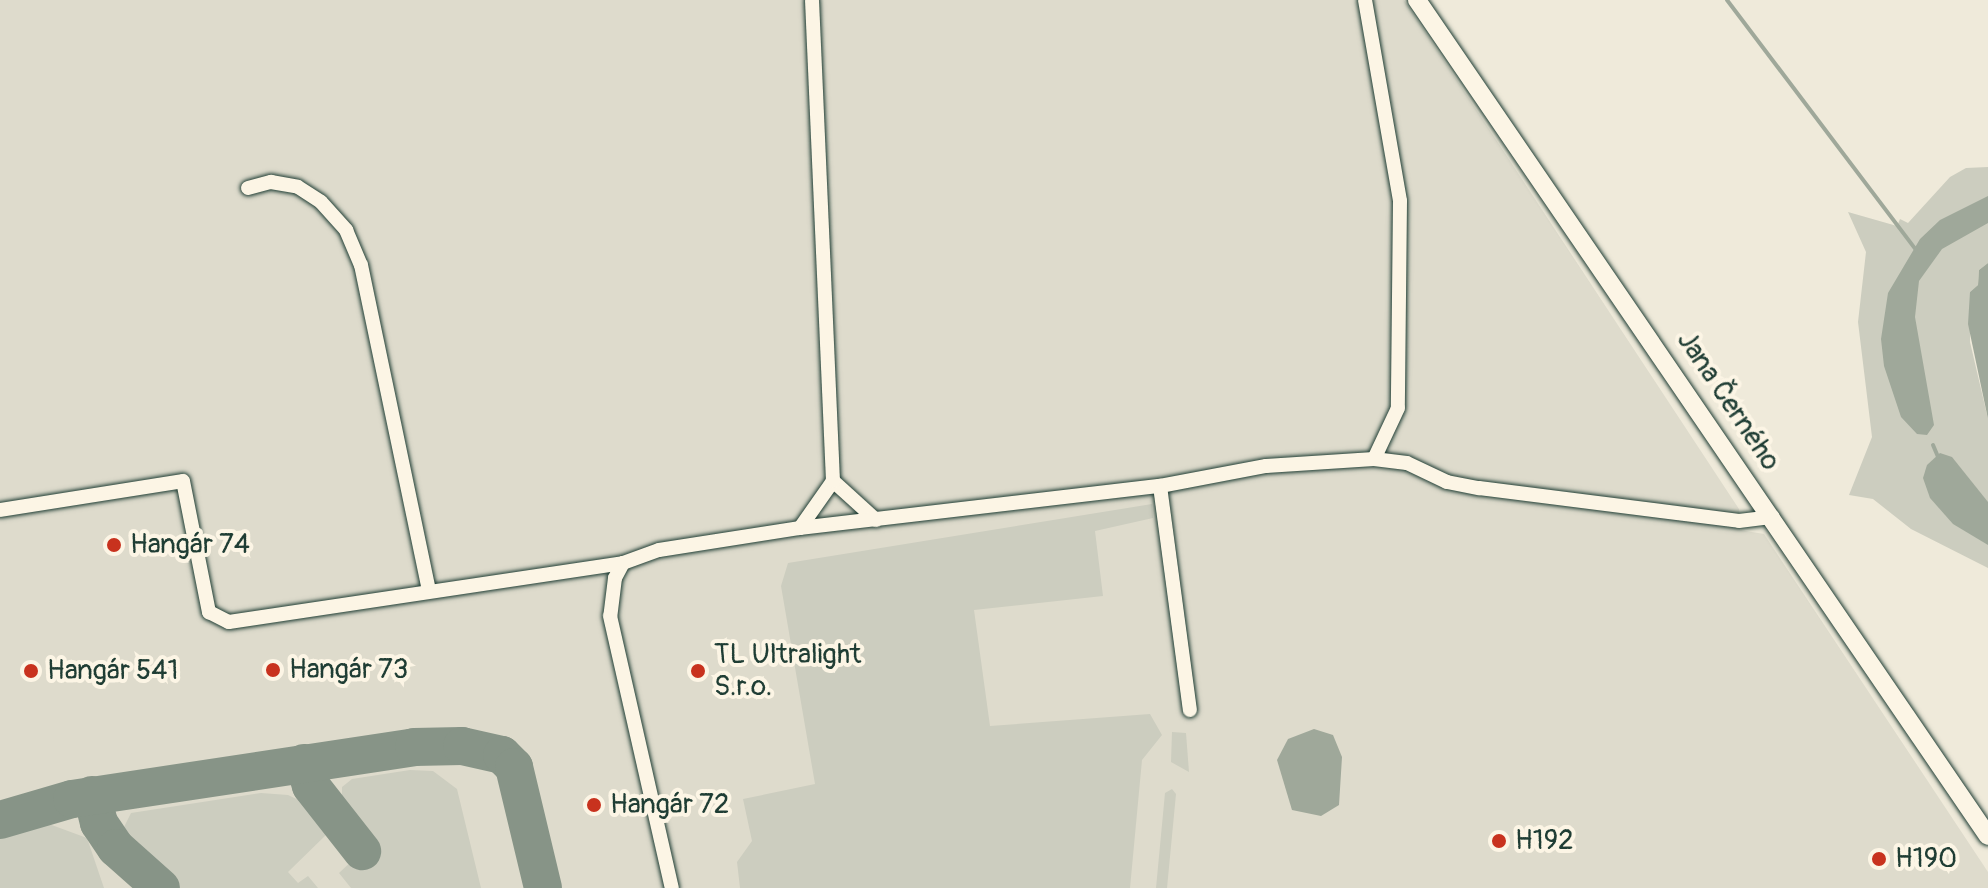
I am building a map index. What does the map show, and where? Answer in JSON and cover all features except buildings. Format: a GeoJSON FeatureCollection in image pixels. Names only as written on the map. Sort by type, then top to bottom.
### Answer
{"type":"FeatureCollection","features":[{"type":"Feature","properties":{"kind":"street"},"geometry":{"type":"LineString","coordinates":[[800,528],[833,481],[812,0]]}},
{"type":"Feature","properties":{"kind":"street"},"geometry":{"type":"LineString","coordinates":[[1365,0],[1400,201],[1398,408],[1374,459]]}},
{"type":"Feature","properties":{"kind":"street","name":"Jana Černého"},"geometry":{"type":"LineString","coordinates":[[1417,0],[1988,836]]}},
{"type":"Feature","properties":{"kind":"street"},"geometry":{"type":"LineString","coordinates":[[248,188],[271,182],[298,187],[321,202],[346,230],[361,265],[429,591]]}},
{"type":"Feature","properties":{"kind":"street"},"geometry":{"type":"LineString","coordinates":[[0,510],[183,481],[209,612],[218,621],[623,563],[659,550],[800,528],[1160,486],[1266,466],[1374,459],[1407,463],[1447,482],[1479,488],[1739,521],[1773,517]]}},
{"type":"Feature","properties":{"kind":"street"},"geometry":{"type":"LineString","coordinates":[[833,481],[876,520]]}},
{"type":"Feature","properties":{"kind":"street"},"geometry":{"type":"LineString","coordinates":[[1160,486],[1190,710]]}},
{"type":"Feature","properties":{"kind":"street"},"geometry":{"type":"LineString","coordinates":[[623,563],[615,578],[610,616],[672,888]]}},
{"type":"Feature","properties":{"kind":"shaded area"},"geometry":{"type":"Polygon","coordinates":[[[0,0],[1404,0],[1739,509],[1740,530],[1764,534],[1988,872],[1988,888],[0,888],[0,0]]]}},
{"type":"Feature","properties":{"kind":"shaded area"},"geometry":{"type":"Polygon","coordinates":[[[1988,167],[1988,263],[1979,270],[1978,285],[1970,292],[1970,342],[1988,419],[1988,568],[1911,529],[1873,499],[1849,495],[1872,437],[1858,322],[1866,252],[1848,212],[1897,226],[1900,219],[1908,223],[1950,177],[1966,168],[1988,167]]]}},
{"type":"Feature","properties":{"kind":"shaded area"},"geometry":{"type":"Polygon","coordinates":[[[1988,196],[1988,223],[1942,249],[1919,281],[1915,317],[1934,425],[1927,435],[1917,434],[1901,417],[1884,366],[1881,339],[1888,293],[1920,239],[1940,220],[1988,196]]]}},
{"type":"Feature","properties":{"kind":"shaded area"},"geometry":{"type":"Polygon","coordinates":[[[1988,263],[1988,419],[1968,324],[1970,292],[1978,285],[1979,270],[1988,263]]]}},
{"type":"Feature","properties":{"kind":"shaded area"},"geometry":{"type":"Polygon","coordinates":[[[1940,453],[1952,457],[1988,502],[1988,545],[1953,524],[1930,498],[1923,478],[1927,465],[1940,453]]]}},
{"type":"Feature","properties":{"kind":"shaded area"},"geometry":{"type":"Polygon","coordinates":[[[1152,504],[1153,518],[1095,531],[1103,596],[974,610],[990,726],[1150,714],[1162,735],[1142,760],[1130,888],[740,888],[737,862],[752,841],[743,799],[815,784],[781,586],[788,563],[1152,504]]]}},
{"type":"Feature","properties":{"kind":"shaded area"},"geometry":{"type":"Polygon","coordinates":[[[1314,729],[1333,735],[1342,757],[1339,805],[1321,816],[1292,810],[1277,760],[1288,739],[1314,729]]]}},
{"type":"Feature","properties":{"kind":"shaded area"},"geometry":{"type":"Polygon","coordinates":[[[1172,732],[1186,733],[1189,772],[1171,762],[1172,732]]]}},
{"type":"Feature","properties":{"kind":"shaded area"},"geometry":{"type":"Polygon","coordinates":[[[410,770],[433,771],[457,789],[481,888],[351,888],[339,873],[371,843],[342,809],[342,787],[352,779],[410,770]]]}},
{"type":"Feature","properties":{"kind":"shaded area"},"geometry":{"type":"Polygon","coordinates":[[[1172,789],[1176,794],[1167,888],[1156,888],[1165,793],[1172,789]]]}},
{"type":"Feature","properties":{"kind":"shaded area"},"geometry":{"type":"Polygon","coordinates":[[[261,793],[288,795],[309,805],[329,832],[288,872],[298,883],[308,876],[318,888],[175,888],[120,835],[131,813],[261,793]]]}},
{"type":"Feature","properties":{"kind":"shaded area"},"geometry":{"type":"Polygon","coordinates":[[[49,824],[87,838],[104,888],[0,888],[0,832],[49,824]]]}},
{"type":"Feature","properties":{"kind":"waterway"},"geometry":{"type":"LineString","coordinates":[[1727,0],[1916,250]]}},
{"type":"Feature","properties":{"kind":"waterway"},"geometry":{"type":"LineString","coordinates":[[1933,445],[1938,457]]}},
{"type":"Feature","properties":{"kind":"taxiway"},"geometry":{"type":"LineString","coordinates":[[0,820],[72,799],[414,747],[462,746],[502,755],[514,767],[543,888]]}},
{"type":"Feature","properties":{"kind":"taxiway"},"geometry":{"type":"LineString","coordinates":[[304,763],[311,786],[362,851]]}},
{"type":"Feature","properties":{"kind":"taxiway"},"geometry":{"type":"LineString","coordinates":[[92,795],[99,823],[116,848],[161,888]]}},
{"type":"Feature","properties":{"kind":"place","name":"Hangár 74"},"geometry":{"type":"Point","coordinates":[114,545]}},
{"type":"Feature","properties":{"kind":"place","name":"Hangár 73"},"geometry":{"type":"Point","coordinates":[273,670]}},
{"type":"Feature","properties":{"kind":"place","name":"Hangár 541"},"geometry":{"type":"Point","coordinates":[31,671]}},
{"type":"Feature","properties":{"kind":"place","name":"TL Ultralight S.r.o."},"geometry":{"type":"Point","coordinates":[698,671]}},
{"type":"Feature","properties":{"kind":"place","name":"Hangár 72"},"geometry":{"type":"Point","coordinates":[594,805]}},
{"type":"Feature","properties":{"kind":"place","name":"H192"},"geometry":{"type":"Point","coordinates":[1499,841]}},
{"type":"Feature","properties":{"kind":"place","name":"H190"},"geometry":{"type":"Point","coordinates":[1879,859]}}]}
